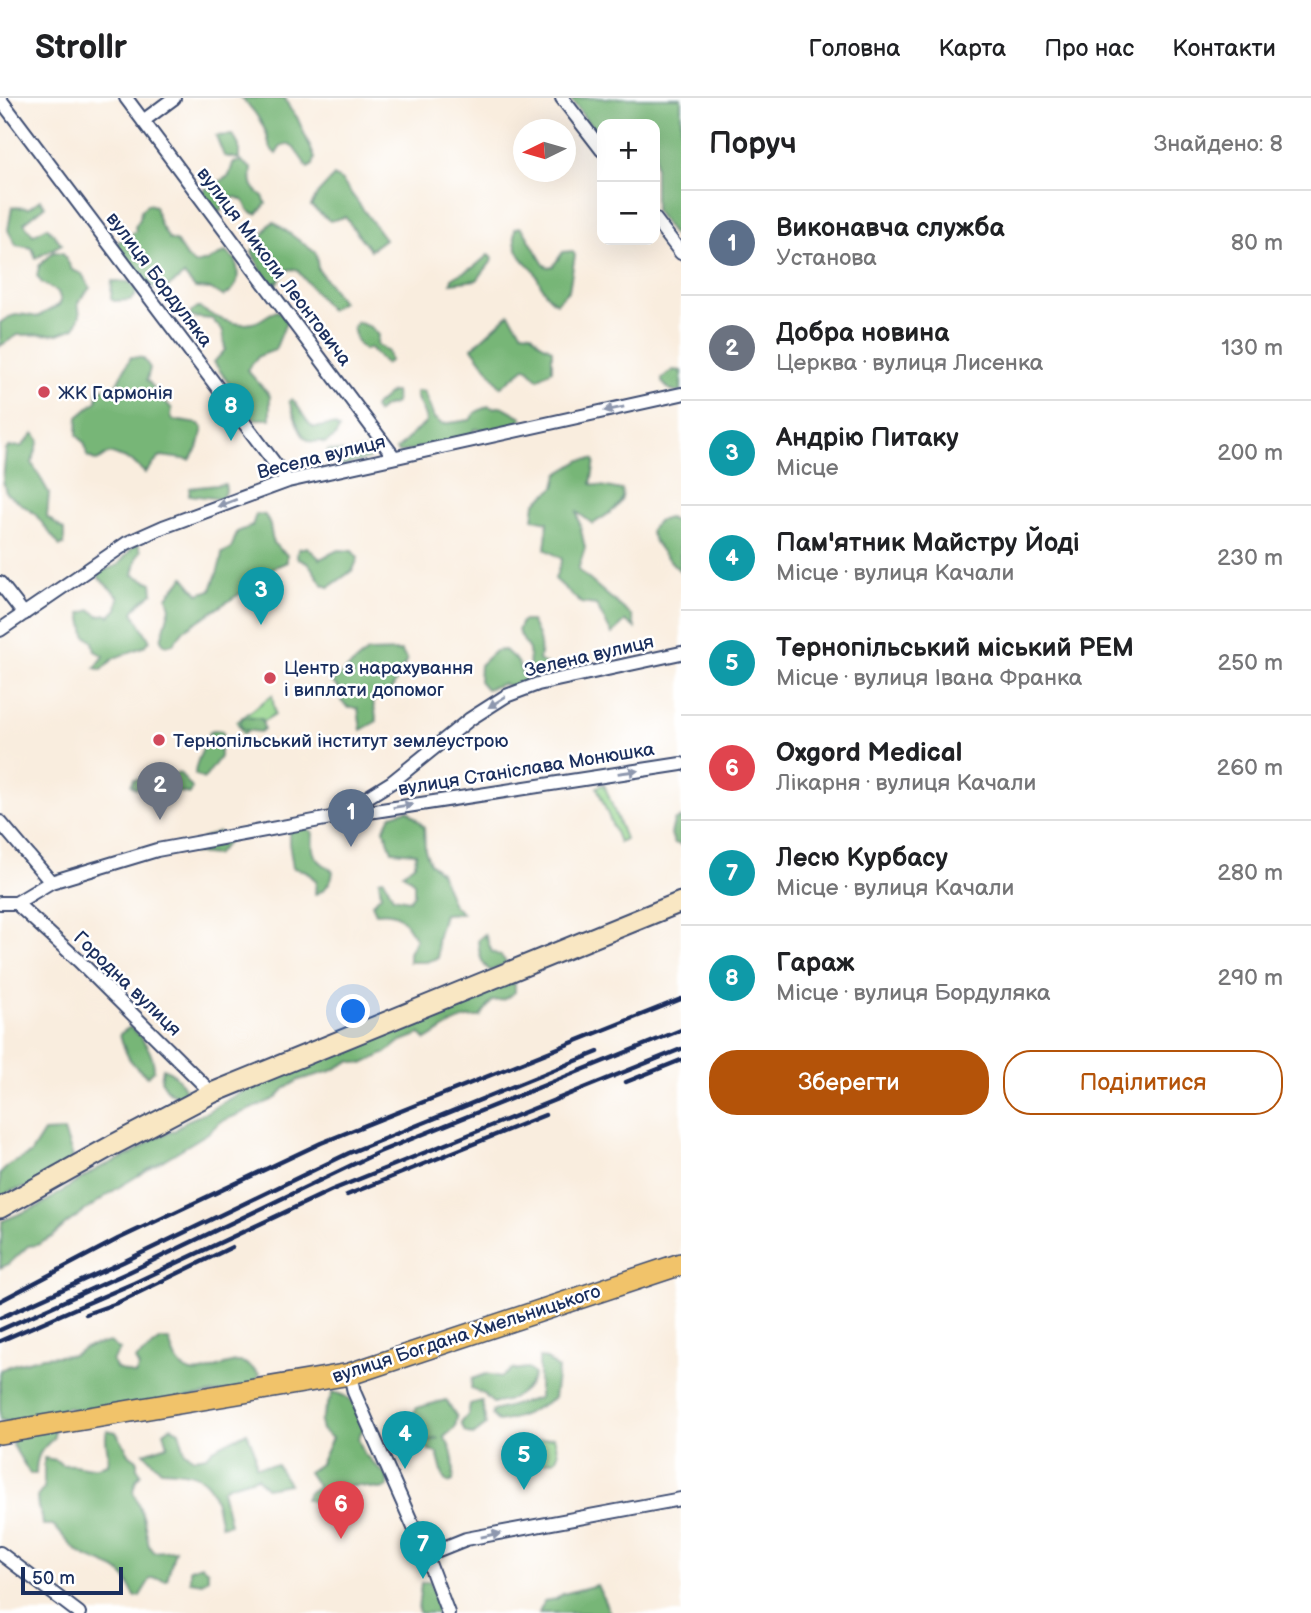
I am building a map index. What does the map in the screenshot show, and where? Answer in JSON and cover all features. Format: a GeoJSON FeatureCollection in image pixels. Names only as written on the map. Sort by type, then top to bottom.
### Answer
{"type":"FeatureCollection","features":[{"type":"Feature","properties":{"kind":"main road"},"geometry":{"type":"LineString","coordinates":[[0,1208],[113,1144],[212,1093],[681,902]]}},
{"type":"Feature","properties":{"kind":"main road","name":"вулиця Богдана Хмельницького"},"geometry":{"type":"LineString","coordinates":[[0,1433],[350,1374],[681,1265]]}},
{"type":"Feature","properties":{"kind":"street","name":"вулиця Миколи Леонтовича"},"geometry":{"type":"LineString","coordinates":[[126,98],[394,457]]}},
{"type":"Feature","properties":{"kind":"street"},"geometry":{"type":"LineString","coordinates":[[143,121],[174,98]]}},
{"type":"Feature","properties":{"kind":"street"},"geometry":{"type":"LineString","coordinates":[[562,98],[597,144]]}},
{"type":"Feature","properties":{"kind":"street","name":"вулиця Бордуляка"},"geometry":{"type":"LineString","coordinates":[[0,99],[288,481]]}},
{"type":"Feature","properties":{"kind":"street"},"geometry":{"type":"LineString","coordinates":[[660,226],[681,253]]}},
{"type":"Feature","properties":{"kind":"street","name":"Весела вулиця"},"geometry":{"type":"LineString","coordinates":[[0,630],[127,543],[288,481],[681,394]]}},
{"type":"Feature","properties":{"kind":"street"},"geometry":{"type":"LineString","coordinates":[[0,583],[24,614]]}},
{"type":"Feature","properties":{"kind":"street","name":"Зелена вулиця"},"geometry":{"type":"LineString","coordinates":[[336,817],[392,782],[470,719],[506,696],[538,684],[681,653]]}},
{"type":"Feature","properties":{"kind":"street","name":"вулиця Станіслава Монюшка"},"geometry":{"type":"LineString","coordinates":[[16,903],[51,882],[157,850],[336,817],[681,764]]}},
{"type":"Feature","properties":{"kind":"street"},"geometry":{"type":"LineString","coordinates":[[0,822],[51,882]]}},
{"type":"Feature","properties":{"kind":"street"},"geometry":{"type":"LineString","coordinates":[[0,903],[16,903]]}},
{"type":"Feature","properties":{"kind":"street","name":"Городна вулиця"},"geometry":{"type":"LineString","coordinates":[[16,903],[79,961],[212,1093]]}},
{"type":"Feature","properties":{"kind":"street"},"geometry":{"type":"LineString","coordinates":[[350,1374],[355,1395],[426,1555],[448,1613]]}},
{"type":"Feature","properties":{"kind":"street"},"geometry":{"type":"LineString","coordinates":[[426,1555],[466,1539],[681,1499]]}},
{"type":"Feature","properties":{"kind":"street"},"geometry":{"type":"LineString","coordinates":[[0,1553],[79,1613]]}},
{"type":"Feature","properties":{"kind":"green space"},"geometry":{"type":"Polygon","coordinates":[[[241,98],[285,98],[297,117],[315,158],[313,165],[308,168],[294,148],[287,144],[281,146],[276,154],[273,152],[261,122],[241,98]]]}},
{"type":"Feature","properties":{"kind":"green space"},"geometry":{"type":"Polygon","coordinates":[[[570,98],[681,98],[681,228],[674,236],[660,217],[660,119],[597,119],[597,134],[570,98]]]}},
{"type":"Feature","properties":{"kind":"green space"},"geometry":{"type":"Polygon","coordinates":[[[233,135],[239,146],[239,159],[224,156],[216,136],[233,135]]]}},
{"type":"Feature","properties":{"kind":"green space"},"geometry":{"type":"Polygon","coordinates":[[[241,161],[252,169],[253,185],[266,204],[257,214],[252,213],[244,201],[236,197],[227,200],[221,211],[212,215],[199,196],[205,189],[229,176],[233,163],[241,161]]]}},
{"type":"Feature","properties":{"kind":"green space"},"geometry":{"type":"Polygon","coordinates":[[[334,176],[342,181],[385,239],[370,250],[345,217],[330,221],[311,206],[318,193],[334,176]]]}},
{"type":"Feature","properties":{"kind":"green space"},"geometry":{"type":"Polygon","coordinates":[[[40,200],[45,206],[24,223],[33,235],[47,227],[62,244],[36,258],[32,248],[16,245],[8,230],[12,207],[29,208],[40,200]]]}},
{"type":"Feature","properties":{"kind":"green space"},"geometry":{"type":"Polygon","coordinates":[[[148,204],[155,206],[160,224],[169,239],[177,242],[194,264],[208,261],[225,252],[236,260],[238,277],[233,290],[223,296],[211,289],[195,288],[184,275],[163,291],[158,291],[125,265],[117,243],[136,231],[141,210],[148,204]]]}},
{"type":"Feature","properties":{"kind":"green space"},"geometry":{"type":"Polygon","coordinates":[[[274,222],[316,253],[318,269],[342,302],[330,310],[297,270],[289,269],[274,286],[261,270],[252,252],[274,222]]]}},
{"type":"Feature","properties":{"kind":"green space"},"geometry":{"type":"Polygon","coordinates":[[[519,227],[548,267],[553,266],[563,252],[572,251],[575,255],[569,290],[556,303],[545,292],[534,270],[518,252],[515,229],[519,227]]]}},
{"type":"Feature","properties":{"kind":"green space"},"geometry":{"type":"Polygon","coordinates":[[[53,252],[63,253],[72,270],[82,274],[90,288],[78,302],[80,315],[75,328],[58,334],[18,335],[0,346],[0,323],[4,320],[17,315],[37,317],[59,305],[61,301],[58,292],[42,283],[37,276],[39,266],[53,252]]]}},
{"type":"Feature","properties":{"kind":"green space"},"geometry":{"type":"Polygon","coordinates":[[[488,255],[492,258],[491,262],[477,280],[451,283],[452,278],[474,267],[488,255]]]}},
{"type":"Feature","properties":{"kind":"green space"},"geometry":{"type":"Polygon","coordinates":[[[112,281],[129,282],[136,289],[135,296],[130,300],[114,301],[111,299],[112,281]]]}},
{"type":"Feature","properties":{"kind":"green space"},"geometry":{"type":"Polygon","coordinates":[[[198,307],[218,318],[238,324],[256,322],[278,311],[287,320],[275,350],[259,356],[247,370],[270,396],[270,419],[253,419],[214,362],[225,350],[223,331],[212,319],[191,317],[191,312],[198,307]]]}},
{"type":"Feature","properties":{"kind":"green space"},"geometry":{"type":"Polygon","coordinates":[[[509,314],[522,332],[531,333],[540,343],[552,349],[552,370],[538,379],[526,367],[501,387],[472,348],[509,314]]]}},
{"type":"Feature","properties":{"kind":"green space"},"geometry":{"type":"Polygon","coordinates":[[[357,322],[371,327],[378,335],[377,344],[388,352],[390,361],[385,364],[370,348],[364,350],[357,342],[353,328],[357,322]]]}},
{"type":"Feature","properties":{"kind":"green space"},"geometry":{"type":"Polygon","coordinates":[[[131,357],[143,358],[150,368],[147,380],[172,409],[173,420],[199,424],[203,428],[199,445],[190,460],[161,456],[145,473],[132,461],[109,453],[97,461],[87,456],[85,444],[77,435],[78,417],[97,401],[98,390],[116,385],[131,357]]]}},
{"type":"Feature","properties":{"kind":"green space"},"geometry":{"type":"Polygon","coordinates":[[[673,370],[681,371],[681,391],[670,390],[662,382],[673,370]]]}},
{"type":"Feature","properties":{"kind":"green space"},"geometry":{"type":"Polygon","coordinates":[[[391,392],[395,392],[396,403],[377,413],[374,408],[376,405],[391,392]]]}},
{"type":"Feature","properties":{"kind":"green space"},"geometry":{"type":"Polygon","coordinates":[[[416,392],[424,392],[434,418],[442,424],[470,420],[476,412],[488,406],[502,406],[522,417],[519,430],[475,429],[470,436],[399,453],[396,450],[426,423],[416,396],[416,392]]]}},
{"type":"Feature","properties":{"kind":"green space"},"geometry":{"type":"Polygon","coordinates":[[[292,399],[313,427],[336,426],[339,429],[335,437],[325,443],[307,439],[296,421],[289,401],[292,399]]]}},
{"type":"Feature","properties":{"kind":"green space"},"geometry":{"type":"Polygon","coordinates":[[[34,433],[39,440],[32,463],[49,493],[47,517],[64,530],[64,545],[60,546],[35,514],[6,493],[3,481],[6,450],[9,447],[22,446],[34,433]]]}},
{"type":"Feature","properties":{"kind":"green space"},"geometry":{"type":"Polygon","coordinates":[[[370,448],[369,459],[339,467],[326,457],[328,450],[350,453],[370,448]]]}},
{"type":"Feature","properties":{"kind":"green space"},"geometry":{"type":"Polygon","coordinates":[[[581,460],[595,461],[591,484],[622,490],[622,496],[618,506],[593,524],[577,512],[585,548],[578,570],[632,616],[635,628],[626,621],[612,634],[596,605],[581,603],[555,579],[562,559],[545,549],[548,522],[533,519],[535,503],[555,487],[558,474],[581,460]]]}},
{"type":"Feature","properties":{"kind":"green space"},"geometry":{"type":"Polygon","coordinates":[[[225,484],[226,490],[221,499],[189,495],[190,488],[225,484]]]}},
{"type":"Feature","properties":{"kind":"green space"},"geometry":{"type":"Polygon","coordinates":[[[256,514],[265,515],[273,543],[287,555],[287,562],[266,571],[253,585],[184,630],[173,644],[165,645],[161,640],[170,608],[167,597],[169,594],[184,577],[198,594],[211,590],[222,553],[231,549],[237,532],[252,526],[256,514]]]}},
{"type":"Feature","properties":{"kind":"green space"},"geometry":{"type":"Polygon","coordinates":[[[668,518],[679,523],[681,572],[659,548],[650,531],[658,521],[668,518]]]}},
{"type":"Feature","properties":{"kind":"green space"},"geometry":{"type":"Polygon","coordinates":[[[137,542],[141,551],[133,575],[152,583],[153,593],[133,612],[150,641],[143,647],[114,658],[102,670],[95,668],[104,656],[95,651],[93,642],[85,635],[81,613],[91,610],[99,616],[110,616],[117,609],[119,597],[98,577],[100,572],[118,565],[137,542]]]}},
{"type":"Feature","properties":{"kind":"green space"},"geometry":{"type":"Polygon","coordinates":[[[307,547],[320,559],[338,550],[352,551],[358,558],[353,570],[329,587],[322,584],[309,564],[297,558],[298,549],[307,547]]]}},
{"type":"Feature","properties":{"kind":"green space"},"geometry":{"type":"Polygon","coordinates":[[[522,621],[531,621],[539,640],[539,660],[549,666],[545,675],[536,680],[530,675],[529,650],[518,631],[522,621]]]}},
{"type":"Feature","properties":{"kind":"green space"},"geometry":{"type":"Polygon","coordinates":[[[505,650],[518,662],[521,672],[528,677],[519,688],[503,684],[486,689],[479,681],[480,665],[495,651],[505,650]]]}},
{"type":"Feature","properties":{"kind":"green space"},"geometry":{"type":"Polygon","coordinates":[[[401,651],[407,660],[392,689],[373,702],[377,721],[361,730],[358,708],[349,708],[341,701],[342,692],[332,682],[367,652],[401,651]]]}},
{"type":"Feature","properties":{"kind":"green space"},"geometry":{"type":"Polygon","coordinates":[[[272,695],[275,714],[243,734],[237,722],[272,695]]]}},
{"type":"Feature","properties":{"kind":"green space"},"geometry":{"type":"Polygon","coordinates":[[[242,717],[262,719],[264,729],[260,732],[245,730],[240,726],[242,717]]]}},
{"type":"Feature","properties":{"kind":"green space"},"geometry":{"type":"Polygon","coordinates":[[[222,731],[225,739],[220,757],[204,779],[195,774],[195,769],[209,733],[222,731]]]}},
{"type":"Feature","properties":{"kind":"green space"},"geometry":{"type":"Polygon","coordinates":[[[180,773],[192,788],[190,794],[181,792],[167,795],[153,784],[145,784],[136,789],[131,785],[134,779],[154,774],[180,773]]]}},
{"type":"Feature","properties":{"kind":"green space"},"geometry":{"type":"Polygon","coordinates":[[[604,784],[625,839],[619,842],[597,787],[604,784]]]}},
{"type":"Feature","properties":{"kind":"green space"},"geometry":{"type":"Polygon","coordinates":[[[408,810],[424,827],[425,850],[430,863],[440,872],[453,905],[462,913],[444,914],[437,939],[438,958],[426,962],[409,962],[409,953],[416,939],[400,918],[391,913],[376,913],[372,904],[381,895],[379,880],[384,879],[393,897],[409,900],[414,894],[414,882],[403,873],[415,864],[416,853],[392,851],[384,829],[391,815],[408,810]]]}},
{"type":"Feature","properties":{"kind":"green space"},"geometry":{"type":"Polygon","coordinates":[[[681,817],[681,845],[674,843],[671,834],[674,821],[681,817]]]}},
{"type":"Feature","properties":{"kind":"green space"},"geometry":{"type":"Polygon","coordinates":[[[301,825],[313,833],[315,856],[333,871],[328,885],[315,894],[316,881],[306,871],[293,868],[289,828],[301,825]]]}},
{"type":"Feature","properties":{"kind":"green space"},"geometry":{"type":"Polygon","coordinates":[[[218,832],[230,840],[216,855],[193,853],[193,846],[218,832]]]}},
{"type":"Feature","properties":{"kind":"green space"},"geometry":{"type":"Polygon","coordinates":[[[485,934],[492,952],[507,963],[491,971],[482,961],[479,949],[478,940],[485,934]]]}},
{"type":"Feature","properties":{"kind":"green space"},"geometry":{"type":"Polygon","coordinates":[[[500,983],[515,983],[515,992],[503,1000],[492,1001],[480,1017],[458,1021],[426,1040],[420,1034],[399,1042],[386,1053],[363,1064],[350,1061],[331,1071],[299,1080],[284,1089],[275,1099],[220,1122],[208,1133],[116,1189],[52,1237],[37,1245],[28,1246],[9,1264],[0,1268],[2,1221],[39,1206],[97,1169],[131,1154],[156,1137],[174,1131],[186,1121],[234,1096],[269,1078],[278,1078],[290,1066],[315,1062],[342,1048],[500,983]]]}},
{"type":"Feature","properties":{"kind":"green space"},"geometry":{"type":"Polygon","coordinates":[[[130,1027],[150,1052],[154,1070],[148,1076],[133,1063],[124,1047],[120,1034],[130,1027]]]}},
{"type":"Feature","properties":{"kind":"green space"},"geometry":{"type":"Polygon","coordinates":[[[163,1068],[175,1075],[188,1094],[181,1098],[169,1092],[161,1080],[163,1068]]]}},
{"type":"Feature","properties":{"kind":"green space"},"geometry":{"type":"Polygon","coordinates":[[[64,1131],[73,1157],[52,1182],[10,1191],[0,1200],[0,1174],[9,1165],[30,1154],[44,1132],[64,1131]]]}},
{"type":"Feature","properties":{"kind":"green space"},"geometry":{"type":"Polygon","coordinates":[[[161,1340],[169,1340],[177,1361],[191,1372],[207,1371],[232,1363],[245,1363],[259,1374],[255,1387],[83,1413],[67,1407],[27,1422],[0,1420],[0,1370],[43,1357],[73,1355],[84,1348],[110,1342],[120,1350],[112,1361],[117,1369],[135,1375],[139,1367],[135,1360],[161,1340]]]}},
{"type":"Feature","properties":{"kind":"green space"},"geometry":{"type":"Polygon","coordinates":[[[539,1358],[547,1359],[558,1369],[554,1398],[520,1416],[498,1422],[492,1415],[493,1411],[539,1398],[539,1358]]]}},
{"type":"Feature","properties":{"kind":"green space"},"geometry":{"type":"Polygon","coordinates":[[[527,1368],[534,1374],[532,1380],[524,1390],[506,1401],[493,1403],[482,1393],[471,1389],[472,1379],[486,1374],[501,1377],[512,1370],[527,1368]]]}},
{"type":"Feature","properties":{"kind":"green space"},"geometry":{"type":"Polygon","coordinates":[[[333,1392],[346,1397],[356,1409],[364,1427],[358,1438],[364,1454],[387,1476],[388,1486],[382,1489],[348,1487],[332,1500],[319,1504],[305,1499],[308,1493],[318,1487],[308,1472],[320,1464],[332,1438],[322,1430],[320,1422],[333,1392]]]}},
{"type":"Feature","properties":{"kind":"green space"},"geometry":{"type":"Polygon","coordinates":[[[446,1400],[457,1417],[455,1428],[444,1437],[450,1447],[454,1464],[453,1481],[448,1483],[444,1479],[437,1453],[429,1451],[424,1444],[439,1438],[424,1442],[414,1440],[410,1421],[416,1408],[446,1400]]]}},
{"type":"Feature","properties":{"kind":"green space"},"geometry":{"type":"Polygon","coordinates":[[[482,1401],[486,1425],[473,1435],[465,1432],[461,1423],[468,1415],[470,1404],[482,1401]]]}},
{"type":"Feature","properties":{"kind":"green space"},"geometry":{"type":"Polygon","coordinates":[[[54,1426],[54,1438],[40,1454],[36,1474],[30,1474],[12,1444],[18,1433],[54,1426]]]}},
{"type":"Feature","properties":{"kind":"green space"},"geometry":{"type":"Polygon","coordinates":[[[171,1427],[179,1431],[185,1452],[194,1458],[207,1456],[213,1449],[247,1432],[255,1452],[256,1466],[277,1465],[289,1484],[266,1488],[257,1477],[228,1486],[222,1490],[230,1524],[221,1526],[215,1499],[206,1482],[190,1473],[161,1470],[144,1453],[168,1445],[164,1432],[171,1427]]]}},
{"type":"Feature","properties":{"kind":"green space"},"geometry":{"type":"Polygon","coordinates":[[[107,1430],[116,1432],[130,1455],[137,1460],[137,1468],[141,1474],[133,1491],[143,1516],[149,1546],[154,1552],[175,1550],[167,1580],[151,1578],[140,1596],[136,1597],[127,1579],[120,1572],[82,1554],[53,1525],[43,1525],[38,1508],[37,1497],[44,1488],[44,1458],[56,1460],[62,1465],[94,1467],[108,1464],[107,1430]]]}},
{"type":"Feature","properties":{"kind":"green space"},"geometry":{"type":"Polygon","coordinates":[[[554,1437],[558,1454],[555,1460],[524,1466],[519,1444],[554,1437]]]}},
{"type":"Feature","properties":{"kind":"green space"},"geometry":{"type":"Polygon","coordinates":[[[201,1565],[208,1570],[208,1578],[202,1583],[190,1581],[190,1569],[201,1565]]]}},
{"type":"Feature","properties":{"kind":"green space"},"geometry":{"type":"Polygon","coordinates":[[[430,1581],[440,1608],[439,1613],[420,1613],[421,1583],[430,1581]]]}},
{"type":"Feature","properties":{"kind":"green space"},"geometry":{"type":"Polygon","coordinates":[[[597,1585],[610,1613],[539,1613],[544,1601],[597,1585]]]}},
{"type":"Feature","properties":{"kind":"railway"},"geometry":{"type":"LineString","coordinates":[[0,1301],[118,1239],[321,1143],[681,999]]}},
{"type":"Feature","properties":{"kind":"railway"},"geometry":{"type":"LineString","coordinates":[[0,1330],[129,1272],[379,1152],[681,1030]]}},
{"type":"Feature","properties":{"kind":"railway"},"geometry":{"type":"LineString","coordinates":[[0,1341],[134,1283],[332,1190],[681,1049]]}},
{"type":"Feature","properties":{"kind":"railway"},"geometry":{"type":"LineString","coordinates":[[0,1318],[349,1153],[598,1052]]}},
{"type":"Feature","properties":{"kind":"railway"},"geometry":{"type":"LineString","coordinates":[[626,1082],[681,1060]]}},
{"type":"Feature","properties":{"kind":"railway"},"geometry":{"type":"LineString","coordinates":[[347,1195],[545,1115]]}},
{"type":"Feature","properties":{"kind":"railway"},"geometry":{"type":"LineString","coordinates":[[86,1314],[117,1303],[232,1247]]}},
{"type":"Feature","properties":{"kind":"place","name":"ЖК Гармонія"},"geometry":{"type":"Point","coordinates":[44,392]}},
{"type":"Feature","properties":{"kind":"place","name":"Гараж"},"geometry":{"type":"Point","coordinates":[231,441]}},
{"type":"Feature","properties":{"kind":"place","name":"Андрію Питаку"},"geometry":{"type":"Point","coordinates":[261,625]}},
{"type":"Feature","properties":{"kind":"place","name":"Центр з нарахування і виплати допомог"},"geometry":{"type":"Point","coordinates":[270,678]}},
{"type":"Feature","properties":{"kind":"place","name":"Тернопільський інститут землеустрою"},"geometry":{"type":"Point","coordinates":[159,740]}},
{"type":"Feature","properties":{"kind":"place","name":"Добра новина"},"geometry":{"type":"Point","coordinates":[160,820]}},
{"type":"Feature","properties":{"kind":"place","name":"Виконавча служба"},"geometry":{"type":"Point","coordinates":[351,847]}},
{"type":"Feature","properties":{"kind":"place","name":"Пам'ятник Майстру Йоді"},"geometry":{"type":"Point","coordinates":[405,1469]}},
{"type":"Feature","properties":{"kind":"place","name":"Тернопільський міський РЕМ"},"geometry":{"type":"Point","coordinates":[524,1490]}},
{"type":"Feature","properties":{"kind":"place","name":"Oxgord Medical"},"geometry":{"type":"Point","coordinates":[341,1539]}},
{"type":"Feature","properties":{"kind":"place","name":"Лесю Курбасу"},"geometry":{"type":"Point","coordinates":[423,1579]}}]}
